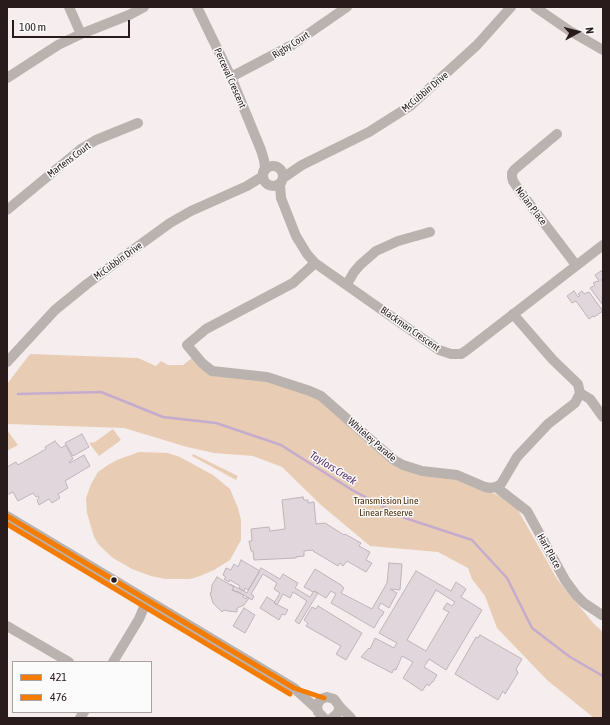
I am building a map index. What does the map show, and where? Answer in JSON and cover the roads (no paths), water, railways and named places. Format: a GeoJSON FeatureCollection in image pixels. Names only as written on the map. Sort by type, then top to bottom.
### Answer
{"type":"FeatureCollection","features":[{"type":"Feature","properties":{"kind":"street"},"geometry":{"type":"LineString","coordinates":[[69,7],[81,34]]}},
{"type":"Feature","properties":{"kind":"street"},"geometry":{"type":"LineString","coordinates":[[7,78],[38,57],[81,34],[130,15],[144,7]]}},
{"type":"Feature","properties":{"kind":"street","name":"Perceval Crescent"},"geometry":{"type":"LineString","coordinates":[[197,7],[231,77],[261,150],[265,167],[265,179]]}},
{"type":"Feature","properties":{"kind":"street","name":"Rigby Court"},"geometry":{"type":"LineString","coordinates":[[231,77],[292,45],[347,7]]}},
{"type":"Feature","properties":{"kind":"street","name":"McCubbin Drive"},"geometry":{"type":"LineString","coordinates":[[282,180],[302,166],[369,132],[410,106],[478,45],[511,7]]}},
{"type":"Feature","properties":{"kind":"street"},"geometry":{"type":"LineString","coordinates":[[535,7],[570,31],[603,50]]}},
{"type":"Feature","properties":{"kind":"street","name":"Martens Court"},"geometry":{"type":"LineString","coordinates":[[7,210],[81,149],[96,140],[138,123]]}},
{"type":"Feature","properties":{"kind":"street","name":"Nolan Place"},"geometry":{"type":"LineString","coordinates":[[557,134],[515,169],[512,172],[512,177],[519,190],[576,266]]}},
{"type":"Feature","properties":{"kind":"street","name":"Perceval Crescent"},"geometry":{"type":"LineString","coordinates":[[261,150],[271,162],[278,167]]}},
{"type":"Feature","properties":{"kind":"street"},"geometry":{"type":"LineString","coordinates":[[270,166],[278,167],[283,172],[282,180],[277,185],[265,179],[270,166]]}},
{"type":"Feature","properties":{"kind":"street","name":"McCubbin Drive"},"geometry":{"type":"LineString","coordinates":[[278,167],[290,168],[302,166]]}},
{"type":"Feature","properties":{"kind":"street","name":"McCubbin Drive"},"geometry":{"type":"LineString","coordinates":[[7,362],[55,310],[87,284],[170,223],[191,211],[265,179]]}},
{"type":"Feature","properties":{"kind":"street","name":"Blackman Crescent"},"geometry":{"type":"LineString","coordinates":[[265,179],[281,198],[299,242],[315,263],[439,350],[451,354],[461,354],[603,245]]}},
{"type":"Feature","properties":{"kind":"street","name":"Blackman Crescent"},"geometry":{"type":"LineString","coordinates":[[281,198],[280,186],[282,180]]}},
{"type":"Feature","properties":{"kind":"street"},"geometry":{"type":"LineString","coordinates":[[347,284],[354,272],[376,251],[398,241],[430,232]]}},
{"type":"Feature","properties":{"kind":"street","name":"Whiteley Parade"},"geometry":{"type":"LineString","coordinates":[[315,263],[294,283],[206,329],[184,348],[212,371],[267,377],[320,396],[394,460],[403,465],[422,471],[457,475],[485,487],[496,487]]}},
{"type":"Feature","properties":{"kind":"street"},"geometry":{"type":"LineString","coordinates":[[496,487],[501,484],[517,457],[548,424],[575,403],[580,394],[578,384],[553,360],[513,314]]}},
{"type":"Feature","properties":{"kind":"street"},"geometry":{"type":"LineString","coordinates":[[580,394],[590,399],[603,417]]}},
{"type":"Feature","properties":{"kind":"street","name":"Hart Place"},"geometry":{"type":"LineString","coordinates":[[496,487],[527,511],[565,580],[584,603],[602,615]]}},
{"type":"Feature","properties":{"kind":"street"},"geometry":{"type":"LineString","coordinates":[[7,516],[294,688],[324,698],[327,697],[334,699],[351,718]]}},
{"type":"Feature","properties":{"kind":"street"},"geometry":{"type":"LineString","coordinates":[[114,661],[139,619],[145,613],[150,602]]}},
{"type":"Feature","properties":{"kind":"street"},"geometry":{"type":"LineString","coordinates":[[7,626],[67,661]]}},
{"type":"Feature","properties":{"kind":"street"},"geometry":{"type":"LineString","coordinates":[[294,688],[319,714]]}},
{"type":"Feature","properties":{"kind":"street"},"geometry":{"type":"LineString","coordinates":[[319,714],[318,702],[324,698]]}},
{"type":"Feature","properties":{"kind":"street"},"geometry":{"type":"LineString","coordinates":[[332,718],[337,714],[340,707]]}},
{"type":"Feature","properties":{"kind":"waterway","name":"Taylors Creek"},"geometry":{"type":"LineString","coordinates":[[18,394],[101,392],[163,417],[216,423],[281,445],[352,490],[405,518],[472,540],[507,578],[532,628],[570,657],[603,676]]}},
{"type":"Feature","properties":{"kind":"park label","name":"Transmission Line Linear Reserve"},"geometry":{"type":"Point","coordinates":[386,506]}}]}
